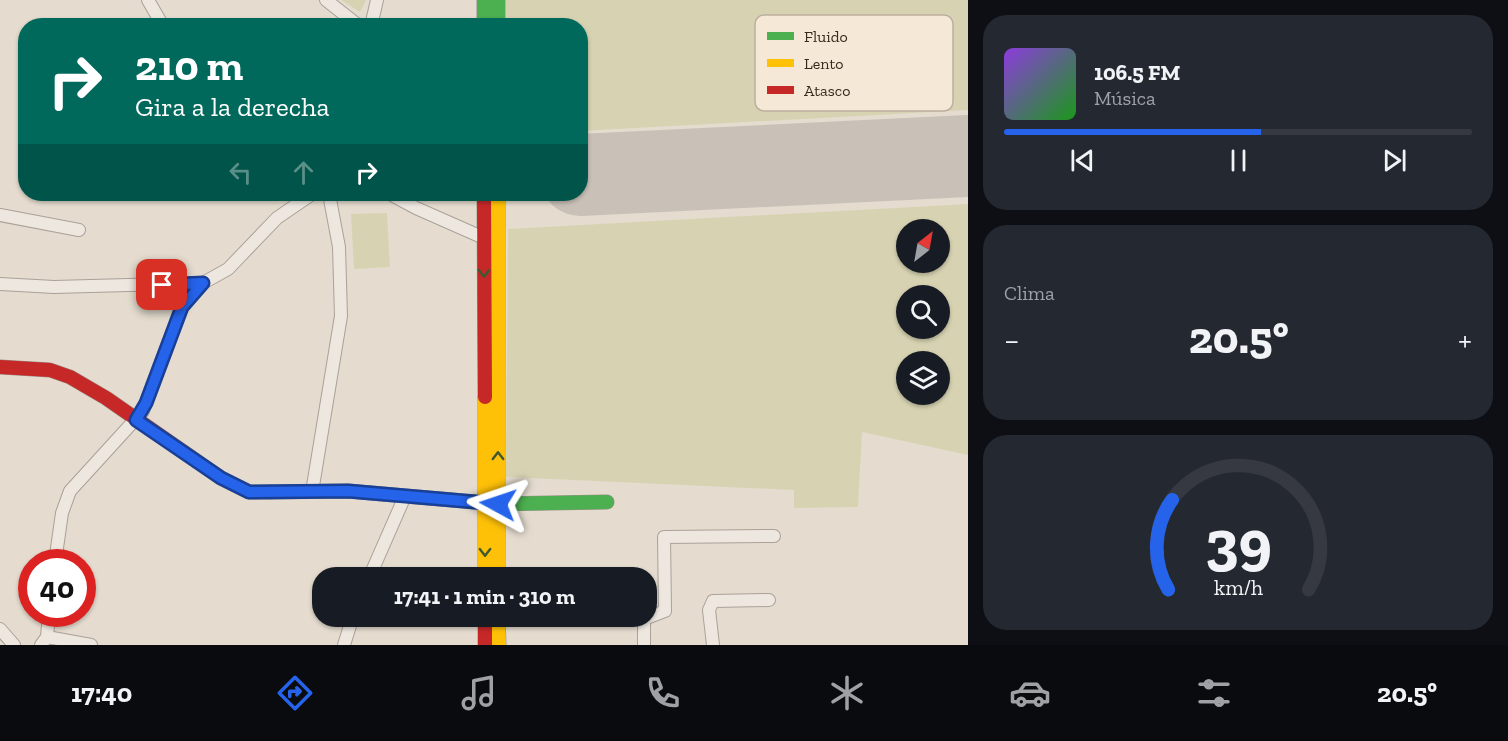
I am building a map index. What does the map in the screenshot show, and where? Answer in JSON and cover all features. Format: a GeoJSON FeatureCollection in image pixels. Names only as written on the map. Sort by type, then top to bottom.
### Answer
{"type":"FeatureCollection","features":[{"type":"Feature","properties":{"kind":"street"},"geometry":{"type":"LineString","coordinates":[[148,0],[158,18]]}},
{"type":"Feature","properties":{"kind":"street"},"geometry":{"type":"LineString","coordinates":[[326,0],[349,18]]}},
{"type":"Feature","properties":{"kind":"street"},"geometry":{"type":"LineString","coordinates":[[374,18],[377,0]]}},
{"type":"Feature","properties":{"kind":"street"},"geometry":{"type":"LineString","coordinates":[[484,0],[484,18]]}},
{"type":"Feature","properties":{"kind":"street"},"geometry":{"type":"LineString","coordinates":[[498,0],[498,18]]}},
{"type":"Feature","properties":{"kind":"street"},"geometry":{"type":"LineString","coordinates":[[57,549],[62,513],[70,491],[136,420],[146,403],[182,307],[203,283],[228,269],[277,218],[302,201]]}},
{"type":"Feature","properties":{"kind":"street"},"geometry":{"type":"LineString","coordinates":[[312,492],[341,316],[339,247],[330,201]]}},
{"type":"Feature","properties":{"kind":"street"},"geometry":{"type":"LineString","coordinates":[[403,201],[484,238]]}},
{"type":"Feature","properties":{"kind":"street"},"geometry":{"type":"LineString","coordinates":[[484,201],[491,504],[497,567]]}},
{"type":"Feature","properties":{"kind":"street"},"geometry":{"type":"LineString","coordinates":[[486,567],[491,504],[498,201]]}},
{"type":"Feature","properties":{"kind":"street"},"geometry":{"type":"LineString","coordinates":[[0,215],[79,230]]}},
{"type":"Feature","properties":{"kind":"street"},"geometry":{"type":"LineString","coordinates":[[0,284],[54,287],[203,283]]}},
{"type":"Feature","properties":{"kind":"street"},"geometry":{"type":"LineString","coordinates":[[0,367],[60,372],[92,389],[236,488],[260,493],[348,491],[491,504],[607,502]]}},
{"type":"Feature","properties":{"kind":"street"},"geometry":{"type":"LineString","coordinates":[[374,567],[405,496]]}},
{"type":"Feature","properties":{"kind":"street"},"geometry":{"type":"LineString","coordinates":[[644,645],[644,619],[665,611],[664,537],[774,536]]}},
{"type":"Feature","properties":{"kind":"street"},"geometry":{"type":"LineString","coordinates":[[713,645],[709,610],[713,601],[769,600]]}},
{"type":"Feature","properties":{"kind":"street"},"geometry":{"type":"LineString","coordinates":[[344,645],[350,627]]}},
{"type":"Feature","properties":{"kind":"street"},"geometry":{"type":"LineString","coordinates":[[485,627],[485,645]]}},
{"type":"Feature","properties":{"kind":"street"},"geometry":{"type":"LineString","coordinates":[[498,627],[499,645]]}},
{"type":"Feature","properties":{"kind":"street"},"geometry":{"type":"LineString","coordinates":[[0,629],[14,645]]}},
{"type":"Feature","properties":{"kind":"street"},"geometry":{"type":"LineString","coordinates":[[44,641],[91,645]]}},
{"type":"Feature","properties":{"kind":"shaded area"},"geometry":{"type":"Polygon","coordinates":[[[341,0],[366,0],[360,12],[341,0]]]}},
{"type":"Feature","properties":{"kind":"shaded area"},"geometry":{"type":"Polygon","coordinates":[[[505,0],[968,0],[968,110],[953,111],[953,15],[755,15],[755,111],[950,111],[588,131],[588,18],[506,18],[505,0]]]}},
{"type":"Feature","properties":{"kind":"shaded area"},"geometry":{"type":"Polygon","coordinates":[[[968,204],[968,455],[862,432],[858,507],[794,508],[794,490],[506,477],[508,229],[968,204]]]}},
{"type":"Feature","properties":{"kind":"shaded area"},"geometry":{"type":"Polygon","coordinates":[[[387,213],[390,267],[354,269],[351,214],[387,213]]]}},
{"type":"Feature","properties":{"kind":"runway"},"geometry":{"type":"LineString","coordinates":[[588,175],[968,156]]}},
{"type":"Feature","properties":{"kind":"traffic: fast"},"geometry":{"type":"LineString","coordinates":[[484,0],[484,18]]}},
{"type":"Feature","properties":{"kind":"traffic: fast"},"geometry":{"type":"LineString","coordinates":[[498,0],[498,18]]}},
{"type":"Feature","properties":{"kind":"traffic: fast"},"geometry":{"type":"LineString","coordinates":[[270,492],[348,491],[498,504],[607,502]]}},
{"type":"Feature","properties":{"kind":"traffic: slow"},"geometry":{"type":"LineString","coordinates":[[498,201],[498,567]]}},
{"type":"Feature","properties":{"kind":"traffic: slow"},"geometry":{"type":"LineString","coordinates":[[485,397],[485,567]]}},
{"type":"Feature","properties":{"kind":"traffic: slow"},"geometry":{"type":"LineString","coordinates":[[498,627],[499,645]]}},
{"type":"Feature","properties":{"kind":"traffic: jam"},"geometry":{"type":"LineString","coordinates":[[484,201],[485,397]]}},
{"type":"Feature","properties":{"kind":"traffic: jam"},"geometry":{"type":"LineString","coordinates":[[0,367],[50,370],[70,377],[106,398],[221,478],[249,492],[270,492]]}},
{"type":"Feature","properties":{"kind":"traffic: jam"},"geometry":{"type":"LineString","coordinates":[[485,627],[485,645]]}},
{"type":"Feature","properties":{"kind":"route"},"geometry":{"type":"LineString","coordinates":[[162,285],[203,283],[182,307],[146,403],[136,420],[236,488],[249,492],[292,494],[348,491],[498,504]]}}]}
